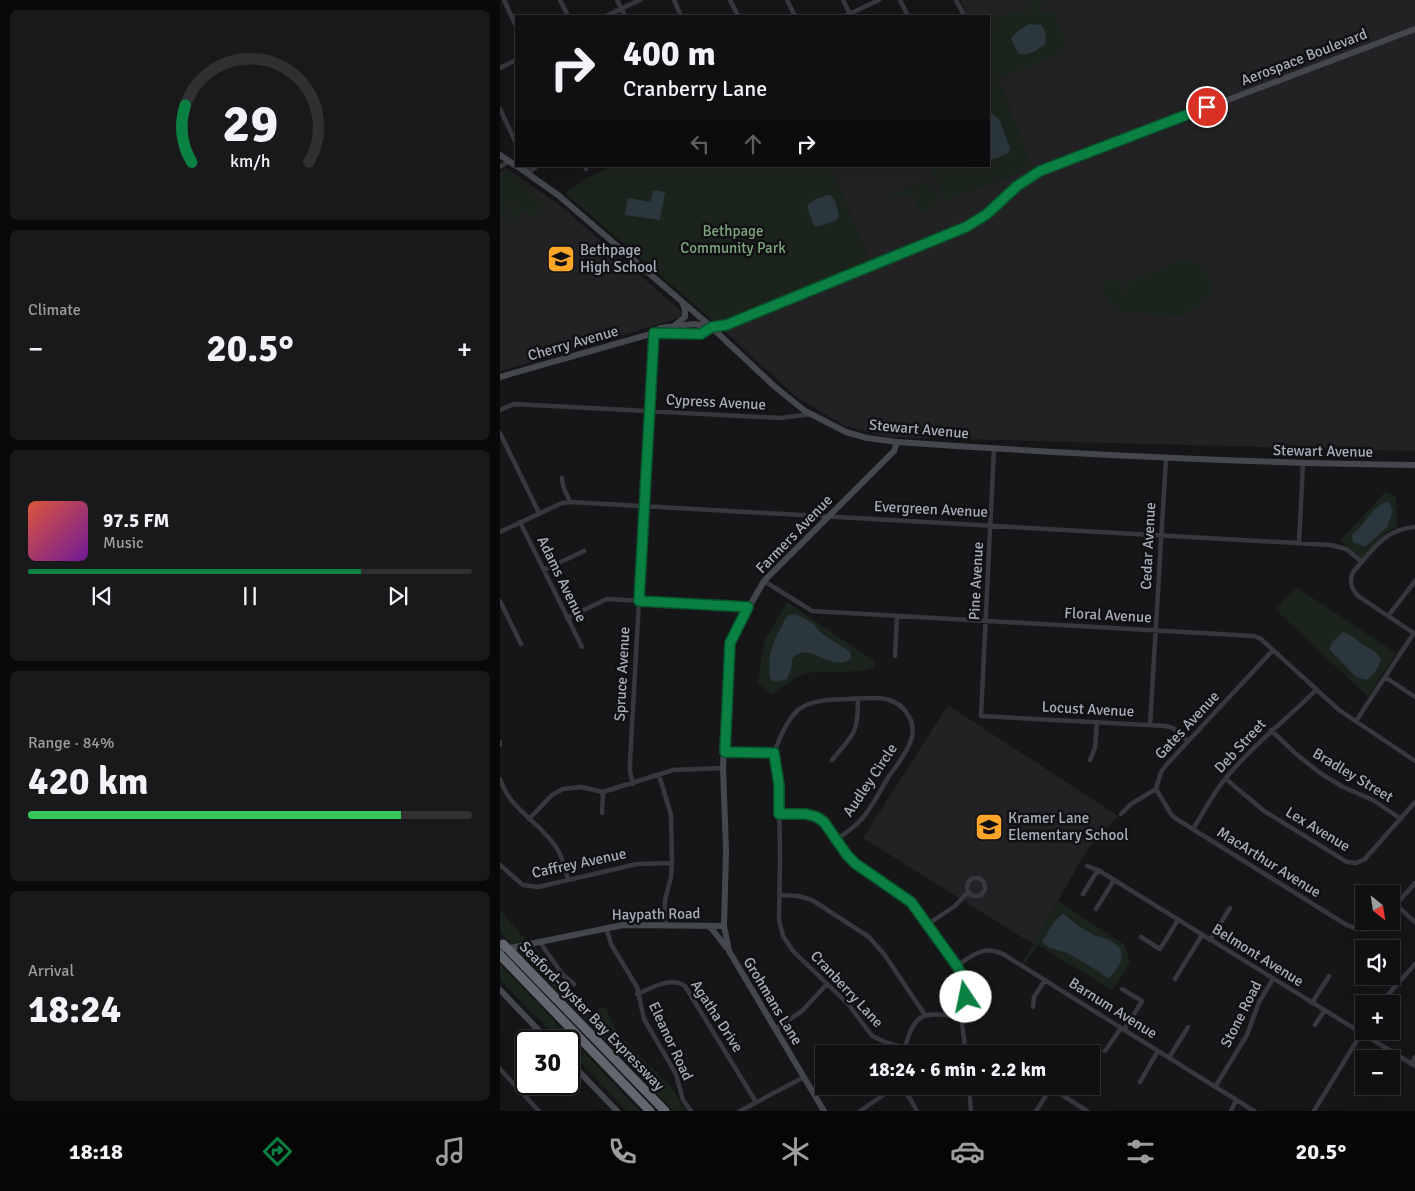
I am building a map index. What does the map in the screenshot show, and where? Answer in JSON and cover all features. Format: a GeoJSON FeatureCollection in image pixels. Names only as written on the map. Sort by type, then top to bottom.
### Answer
{"type":"FeatureCollection","features":[{"type":"Feature","properties":{"kind":"highway","name":"Seaford-Oyster Bay Expressway"},"geometry":{"type":"LineString","coordinates":[[501,949],[513,954],[665,1111]]}},
{"type":"Feature","properties":{"kind":"highway","name":"Seaford-Oyster Bay Expressway"},"geometry":{"type":"LineString","coordinates":[[501,949],[650,1111]]}},
{"type":"Feature","properties":{"kind":"street"},"geometry":{"type":"LineString","coordinates":[[504,0],[515,24]]}},
{"type":"Feature","properties":{"kind":"street"},"geometry":{"type":"LineString","coordinates":[[560,0],[568,15]]}},
{"type":"Feature","properties":{"kind":"street"},"geometry":{"type":"LineString","coordinates":[[617,0],[624,15]]}},
{"type":"Feature","properties":{"kind":"street"},"geometry":{"type":"LineString","coordinates":[[608,15],[640,0]]}},
{"type":"Feature","properties":{"kind":"street"},"geometry":{"type":"LineString","coordinates":[[674,0],[681,15]]}},
{"type":"Feature","properties":{"kind":"street"},"geometry":{"type":"LineString","coordinates":[[730,0],[738,15]]}},
{"type":"Feature","properties":{"kind":"street"},"geometry":{"type":"LineString","coordinates":[[787,0],[794,15]]}},
{"type":"Feature","properties":{"kind":"street"},"geometry":{"type":"LineString","coordinates":[[843,0],[849,15]]}},
{"type":"Feature","properties":{"kind":"street"},"geometry":{"type":"LineString","coordinates":[[851,15],[879,0]]}},
{"type":"Feature","properties":{"kind":"street"},"geometry":{"type":"LineString","coordinates":[[900,0],[908,15]]}},
{"type":"Feature","properties":{"kind":"street"},"geometry":{"type":"LineString","coordinates":[[956,0],[964,15]]}},
{"type":"Feature","properties":{"kind":"street","name":"Aerospace Boulevard"},"geometry":{"type":"LineString","coordinates":[[712,327],[726,325],[966,227],[987,214],[1017,186],[1040,171],[1415,28]]}},
{"type":"Feature","properties":{"kind":"street"},"geometry":{"type":"LineString","coordinates":[[500,68],[515,60]]}},
{"type":"Feature","properties":{"kind":"street"},"geometry":{"type":"LineString","coordinates":[[500,109],[515,141]]}},
{"type":"Feature","properties":{"kind":"street","name":"Stewart Avenue"},"geometry":{"type":"LineString","coordinates":[[500,155],[515,165]]}},
{"type":"Feature","properties":{"kind":"street"},"geometry":{"type":"LineString","coordinates":[[500,167],[509,161]]}},
{"type":"Feature","properties":{"kind":"street","name":"Stewart Avenue"},"geometry":{"type":"LineString","coordinates":[[527,170],[712,327],[780,391],[812,414],[846,432],[867,438],[897,442],[1166,458],[1303,464],[1415,465]]}},
{"type":"Feature","properties":{"kind":"street"},"geometry":{"type":"LineString","coordinates":[[674,326],[685,317],[686,310],[683,302]]}},
{"type":"Feature","properties":{"kind":"street","name":"Cherry Avenue"},"geometry":{"type":"LineString","coordinates":[[654,333],[660,328],[674,326],[694,324],[712,327]]}},
{"type":"Feature","properties":{"kind":"street","name":"Cherry Avenue"},"geometry":{"type":"LineString","coordinates":[[500,377],[654,333],[701,334],[712,327]]}},
{"type":"Feature","properties":{"kind":"street","name":"Spruce Avenue"},"geometry":{"type":"LineString","coordinates":[[633,784],[630,762],[654,333]]}},
{"type":"Feature","properties":{"kind":"street","name":"Cypress Avenue"},"geometry":{"type":"LineString","coordinates":[[500,410],[514,404],[780,418],[812,414]]}},
{"type":"Feature","properties":{"kind":"street"},"geometry":{"type":"LineString","coordinates":[[500,433],[539,513]]}},
{"type":"Feature","properties":{"kind":"street","name":"Farmers Avenue"},"geometry":{"type":"LineString","coordinates":[[724,926],[726,850],[724,768],[730,643],[748,607],[764,581],[894,450],[897,442]]}},
{"type":"Feature","properties":{"kind":"street","name":"Pine Avenue"},"geometry":{"type":"LineString","coordinates":[[981,716],[994,448]]}},
{"type":"Feature","properties":{"kind":"street","name":"Cedar Avenue"},"geometry":{"type":"LineString","coordinates":[[1150,726],[1166,458]]}},
{"type":"Feature","properties":{"kind":"street"},"geometry":{"type":"LineString","coordinates":[[1299,542],[1303,464]]}},
{"type":"Feature","properties":{"kind":"street"},"geometry":{"type":"LineString","coordinates":[[562,478],[563,486],[570,502]]}},
{"type":"Feature","properties":{"kind":"street","name":"Evergreen Avenue"},"geometry":{"type":"LineString","coordinates":[[500,532],[562,503],[570,502],[1299,542],[1346,548],[1362,562]]}},
{"type":"Feature","properties":{"kind":"street","name":"Adams Avenue"},"geometry":{"type":"LineString","coordinates":[[520,522],[582,647]]}},
{"type":"Feature","properties":{"kind":"street"},"geometry":{"type":"LineString","coordinates":[[1356,721],[1414,633],[1358,596],[1351,586],[1350,579],[1353,572],[1388,534],[1404,528],[1415,527]]}},
{"type":"Feature","properties":{"kind":"street"},"geometry":{"type":"LineString","coordinates":[[544,570],[584,550]]}},
{"type":"Feature","properties":{"kind":"street","name":"Floral Avenue"},"geometry":{"type":"LineString","coordinates":[[764,581],[812,610],[1254,636],[1261,639],[1339,710],[1415,761]]}},
{"type":"Feature","properties":{"kind":"street"},"geometry":{"type":"LineString","coordinates":[[1388,616],[1415,581]]}},
{"type":"Feature","properties":{"kind":"street"},"geometry":{"type":"LineString","coordinates":[[567,618],[604,600],[748,607]]}},
{"type":"Feature","properties":{"kind":"street"},"geometry":{"type":"LineString","coordinates":[[500,601],[521,644]]}},
{"type":"Feature","properties":{"kind":"street"},"geometry":{"type":"LineString","coordinates":[[895,656],[896,616]]}},
{"type":"Feature","properties":{"kind":"street","name":"Gates Avenue"},"geometry":{"type":"LineString","coordinates":[[1156,789],[1161,772],[1273,650]]}},
{"type":"Feature","properties":{"kind":"street"},"geometry":{"type":"LineString","coordinates":[[1385,677],[1415,697]]}},
{"type":"Feature","properties":{"kind":"street","name":"Deb Street"},"geometry":{"type":"LineString","coordinates":[[1193,830],[1226,778],[1271,730],[1316,690]]}},
{"type":"Feature","properties":{"kind":"street","name":"Audley Circle"},"geometry":{"type":"LineString","coordinates":[[774,753],[786,725],[798,711],[805,706],[822,701],[881,698],[897,702],[910,717],[912,735],[907,748],[864,817],[853,828],[836,840]]}},
{"type":"Feature","properties":{"kind":"street"},"geometry":{"type":"LineString","coordinates":[[832,760],[855,732],[858,722],[858,699]]}},
{"type":"Feature","properties":{"kind":"street","name":"Locust Avenue"},"geometry":{"type":"LineString","coordinates":[[981,716],[1173,728],[1188,741]]}},
{"type":"Feature","properties":{"kind":"street"},"geometry":{"type":"LineString","coordinates":[[1090,760],[1095,748],[1097,722]]}},
{"type":"Feature","properties":{"kind":"street","name":"Bradley Street"},"geometry":{"type":"LineString","coordinates":[[1271,730],[1320,773],[1343,787],[1373,800],[1401,819]]}},
{"type":"Feature","properties":{"kind":"street"},"geometry":{"type":"LineString","coordinates":[[725,752],[774,753]]}},
{"type":"Feature","properties":{"kind":"street","name":"Cranberry Lane"},"geometry":{"type":"LineString","coordinates":[[774,753],[779,785],[779,920],[783,936],[793,952],[849,1005],[872,1036],[895,1045]]}},
{"type":"Feature","properties":{"kind":"street"},"geometry":{"type":"LineString","coordinates":[[529,819],[552,795],[563,789],[581,787],[603,792],[678,770],[724,768]]}},
{"type":"Feature","properties":{"kind":"street"},"geometry":{"type":"LineString","coordinates":[[659,775],[671,815],[672,863],[671,877],[665,900],[665,925]]}},
{"type":"Feature","properties":{"kind":"street","name":"Lex Avenue"},"geometry":{"type":"LineString","coordinates":[[1226,778],[1264,811],[1347,862],[1356,863],[1366,858],[1415,802]]}},
{"type":"Feature","properties":{"kind":"street"},"geometry":{"type":"LineString","coordinates":[[500,779],[504,791],[511,801],[555,845],[568,880]]}},
{"type":"Feature","properties":{"kind":"street"},"geometry":{"type":"LineString","coordinates":[[1121,814],[1131,804],[1156,789]]}},
{"type":"Feature","properties":{"kind":"street","name":"MacArthur Avenue"},"geometry":{"type":"LineString","coordinates":[[1156,789],[1171,814],[1193,830],[1355,928]]}},
{"type":"Feature","properties":{"kind":"street"},"geometry":{"type":"LineString","coordinates":[[602,813],[603,792]]}},
{"type":"Feature","properties":{"kind":"street"},"geometry":{"type":"LineString","coordinates":[[779,814],[813,815],[824,822],[856,864],[911,902],[957,966],[964,979],[966,986],[962,1024],[965,1045]]}},
{"type":"Feature","properties":{"kind":"street","name":"Caffrey Avenue"},"geometry":{"type":"LineString","coordinates":[[500,865],[523,885],[538,887],[637,864],[672,863]]}},
{"type":"Feature","properties":{"kind":"street","name":"Belmont Avenue"},"geometry":{"type":"LineString","coordinates":[[1086,866],[1098,870],[1324,1011],[1355,1027]]}},
{"type":"Feature","properties":{"kind":"street"},"geometry":{"type":"LineString","coordinates":[[1083,894],[1098,870]]}},
{"type":"Feature","properties":{"kind":"street"},"geometry":{"type":"LineString","coordinates":[[928,924],[955,906],[968,892],[968,882],[973,878],[979,878],[984,882],[986,888],[983,894],[975,896],[968,892]]}},
{"type":"Feature","properties":{"kind":"street"},"geometry":{"type":"LineString","coordinates":[[1096,909],[1114,880]]}},
{"type":"Feature","properties":{"kind":"street"},"geometry":{"type":"LineString","coordinates":[[1400,900],[1415,883]]}},
{"type":"Feature","properties":{"kind":"street"},"geometry":{"type":"LineString","coordinates":[[780,895],[798,896],[812,900],[869,937],[884,954],[925,1015]]}},
{"type":"Feature","properties":{"kind":"street"},"geometry":{"type":"LineString","coordinates":[[1210,940],[1230,908]]}},
{"type":"Feature","properties":{"kind":"street"},"geometry":{"type":"LineString","coordinates":[[1400,909],[1415,922]]}},
{"type":"Feature","properties":{"kind":"street"},"geometry":{"type":"LineString","coordinates":[[1141,937],[1160,949],[1178,920]]}},
{"type":"Feature","properties":{"kind":"street","name":"Haypath Road"},"geometry":{"type":"LineString","coordinates":[[501,949],[623,925],[724,926]]}},
{"type":"Feature","properties":{"kind":"street"},"geometry":{"type":"LineString","coordinates":[[707,926],[712,929],[728,951]]}},
{"type":"Feature","properties":{"kind":"street","name":"Grohmans Lane"},"geometry":{"type":"LineString","coordinates":[[724,926],[728,951],[824,1111]]}},
{"type":"Feature","properties":{"kind":"street","name":"Eleanor Road"},"geometry":{"type":"LineString","coordinates":[[606,927],[611,944],[633,980],[644,1019],[676,1074],[684,1100],[691,1111]]}},
{"type":"Feature","properties":{"kind":"street"},"geometry":{"type":"LineString","coordinates":[[1175,980],[1202,935]]}},
{"type":"Feature","properties":{"kind":"street"},"geometry":{"type":"LineString","coordinates":[[539,941],[562,975],[574,984]]}},
{"type":"Feature","properties":{"kind":"street","name":"Barnum Avenue"},"geometry":{"type":"LineString","coordinates":[[957,966],[980,951],[992,950],[1003,954],[1254,1111]]}},
{"type":"Feature","properties":{"kind":"street"},"geometry":{"type":"LineString","coordinates":[[1388,995],[1414,966]]}},
{"type":"Feature","properties":{"kind":"street"},"geometry":{"type":"LineString","coordinates":[[1312,1002],[1329,976]]}},
{"type":"Feature","properties":{"kind":"street","name":"Stone Road"},"geometry":{"type":"LineString","coordinates":[[1215,1087],[1247,1035],[1259,1002],[1273,979]]}},
{"type":"Feature","properties":{"kind":"street"},"geometry":{"type":"LineString","coordinates":[[1033,1007],[1034,997],[1045,980]]}},
{"type":"Feature","properties":{"kind":"street","name":"Agatha Drive"},"geometry":{"type":"LineString","coordinates":[[637,994],[671,982],[678,982],[685,986],[756,1102]]}},
{"type":"Feature","properties":{"kind":"street"},"geometry":{"type":"LineString","coordinates":[[775,1029],[802,1011],[827,984]]}},
{"type":"Feature","properties":{"kind":"street"},"geometry":{"type":"LineString","coordinates":[[1105,1051],[1142,1001],[1122,989]]}},
{"type":"Feature","properties":{"kind":"street"},"geometry":{"type":"LineString","coordinates":[[500,990],[539,1030]]}},
{"type":"Feature","properties":{"kind":"street"},"geometry":{"type":"LineString","coordinates":[[1315,1025],[1324,1011]]}},
{"type":"Feature","properties":{"kind":"street"},"geometry":{"type":"LineString","coordinates":[[906,1045],[911,1027],[925,1015],[938,1014],[964,1017]]}},
{"type":"Feature","properties":{"kind":"street"},"geometry":{"type":"LineString","coordinates":[[1168,1058],[1188,1027]]}},
{"type":"Feature","properties":{"kind":"street"},"geometry":{"type":"LineString","coordinates":[[1314,1111],[1357,1040]]}},
{"type":"Feature","properties":{"kind":"street","name":"Belmont Avenue"},"geometry":{"type":"LineString","coordinates":[[1376,1040],[1413,1065]]}},
{"type":"Feature","properties":{"kind":"street"},"geometry":{"type":"LineString","coordinates":[[1140,1082],[1158,1051]]}},
{"type":"Feature","properties":{"kind":"street"},"geometry":{"type":"LineString","coordinates":[[1413,1065],[1415,1057]]}},
{"type":"Feature","properties":{"kind":"street"},"geometry":{"type":"LineString","coordinates":[[500,1069],[539,1111]]}},
{"type":"Feature","properties":{"kind":"street"},"geometry":{"type":"LineString","coordinates":[[580,1072],[617,1111]]}},
{"type":"Feature","properties":{"kind":"street"},"geometry":{"type":"LineString","coordinates":[[740,1111],[804,1077]]}},
{"type":"Feature","properties":{"kind":"street"},"geometry":{"type":"LineString","coordinates":[[860,1111],[883,1095]]}},
{"type":"Feature","properties":{"kind":"street"},"geometry":{"type":"LineString","coordinates":[[907,1095],[917,1111]]}},
{"type":"Feature","properties":{"kind":"street"},"geometry":{"type":"LineString","coordinates":[[970,1095],[971,1111]]}},
{"type":"Feature","properties":{"kind":"street"},"geometry":{"type":"LineString","coordinates":[[1036,1111],[1045,1095]]}},
{"type":"Feature","properties":{"kind":"street"},"geometry":{"type":"LineString","coordinates":[[1062,1095],[1087,1111]]}},
{"type":"Feature","properties":{"kind":"street"},"geometry":{"type":"LineString","coordinates":[[1231,1111],[1236,1100]]}},
{"type":"Feature","properties":{"kind":"shaded area"},"geometry":{"type":"Polygon","coordinates":[[[960,0],[1415,0],[1415,451],[889,437],[845,426],[796,397],[718,325],[871,263],[830,167],[990,167],[990,15],[968,15],[960,0]]]}},
{"type":"Feature","properties":{"kind":"shaded area"},"geometry":{"type":"Polygon","coordinates":[[[1029,24],[1042,25],[1046,35],[1045,44],[1036,51],[1025,54],[1018,53],[1011,38],[1029,24]]]}},
{"type":"Feature","properties":{"kind":"shaded area"},"geometry":{"type":"Polygon","coordinates":[[[990,114],[999,119],[1010,148],[1009,153],[990,161],[990,114]]]}},
{"type":"Feature","properties":{"kind":"shaded area","name":"Bethpage High School"},"geometry":{"type":"Polygon","coordinates":[[[506,168],[562,207],[681,311],[680,318],[500,371],[500,172],[506,168]]]}},
{"type":"Feature","properties":{"kind":"shaded area"},"geometry":{"type":"Polygon","coordinates":[[[653,190],[665,192],[660,220],[625,215],[628,198],[651,202],[653,190]]]}},
{"type":"Feature","properties":{"kind":"shaded area"},"geometry":{"type":"Polygon","coordinates":[[[831,195],[834,200],[839,217],[837,220],[817,227],[814,225],[807,207],[813,201],[831,195]]]}},
{"type":"Feature","properties":{"kind":"shaded area"},"geometry":{"type":"Polygon","coordinates":[[[1388,501],[1393,511],[1387,527],[1365,547],[1353,542],[1352,535],[1377,507],[1388,501]]]}},
{"type":"Feature","properties":{"kind":"shaded area"},"geometry":{"type":"Polygon","coordinates":[[[796,614],[813,623],[821,633],[850,652],[851,659],[835,662],[814,654],[800,653],[792,658],[792,666],[787,679],[775,682],[771,680],[769,662],[773,646],[779,630],[788,615],[796,614]]]}},
{"type":"Feature","properties":{"kind":"shaded area"},"geometry":{"type":"Polygon","coordinates":[[[1343,632],[1375,652],[1381,660],[1379,666],[1366,680],[1356,677],[1329,649],[1332,642],[1343,632]]]}},
{"type":"Feature","properties":{"kind":"shaded area","name":"Kramer Lane Elementary School"},"geometry":{"type":"Polygon","coordinates":[[[948,705],[1118,816],[1087,850],[1033,944],[863,838],[948,705]]]}},
{"type":"Feature","properties":{"kind":"shaded area"},"geometry":{"type":"Polygon","coordinates":[[[1063,914],[1088,932],[1107,939],[1119,947],[1122,956],[1121,961],[1109,978],[1074,956],[1049,947],[1042,942],[1059,916],[1063,914]]]}},
{"type":"Feature","properties":{"kind":"green space"},"geometry":{"type":"Polygon","coordinates":[[[1029,0],[1043,0],[1045,4],[1038,7],[1040,12],[1050,10],[1054,12],[1067,44],[1060,54],[999,79],[1033,168],[945,201],[929,167],[990,167],[990,18],[1027,10],[1025,4],[1029,0]]]}},
{"type":"Feature","properties":{"kind":"green space","name":"Bethpage Community Park"},"geometry":{"type":"Polygon","coordinates":[[[611,167],[830,167],[871,263],[718,325],[565,193],[586,178],[611,167]]]}},
{"type":"Feature","properties":{"kind":"green space"},"geometry":{"type":"Polygon","coordinates":[[[507,170],[546,204],[533,219],[513,202],[500,217],[500,178],[507,170]]]}},
{"type":"Feature","properties":{"kind":"green space"},"geometry":{"type":"Polygon","coordinates":[[[930,180],[941,203],[921,213],[911,194],[888,201],[885,197],[930,180]]]}},
{"type":"Feature","properties":{"kind":"green space"},"geometry":{"type":"Polygon","coordinates":[[[514,204],[522,211],[511,224],[503,217],[514,204]]]}},
{"type":"Feature","properties":{"kind":"green space"},"geometry":{"type":"Polygon","coordinates":[[[1184,258],[1204,268],[1214,288],[1207,299],[1185,316],[1121,313],[1114,309],[1099,287],[1108,278],[1119,280],[1126,292],[1127,282],[1184,258]]]}},
{"type":"Feature","properties":{"kind":"green space"},"geometry":{"type":"Polygon","coordinates":[[[1385,492],[1396,496],[1397,527],[1385,533],[1361,559],[1340,541],[1385,492]]]}},
{"type":"Feature","properties":{"kind":"green space"},"geometry":{"type":"Polygon","coordinates":[[[1296,587],[1396,653],[1368,697],[1275,609],[1296,587]]]}},
{"type":"Feature","properties":{"kind":"green space"},"geometry":{"type":"Polygon","coordinates":[[[787,602],[873,660],[875,662],[874,667],[860,671],[804,674],[771,695],[758,683],[764,642],[787,602]]]}},
{"type":"Feature","properties":{"kind":"green space"},"geometry":{"type":"Polygon","coordinates":[[[1058,901],[1125,945],[1130,963],[1113,990],[1038,945],[1024,965],[1022,963],[1058,901]]]}},
{"type":"Feature","properties":{"kind":"green space"},"geometry":{"type":"Polygon","coordinates":[[[500,910],[526,940],[512,945],[500,932],[500,910]]]}},
{"type":"Feature","properties":{"kind":"green space"},"geometry":{"type":"Polygon","coordinates":[[[535,947],[590,1017],[600,1008],[606,1007],[617,1031],[666,1081],[686,1111],[674,1111],[518,951],[535,947]]]}},
{"type":"Feature","properties":{"kind":"green space"},"geometry":{"type":"Polygon","coordinates":[[[500,964],[563,1030],[549,1030],[500,980],[500,964]]]}},
{"type":"Feature","properties":{"kind":"green space"},"geometry":{"type":"Polygon","coordinates":[[[580,1048],[640,1111],[627,1111],[580,1062],[580,1048]]]}},
{"type":"Feature","properties":{"kind":"place","name":"Bethpage High School"},"geometry":{"type":"Point","coordinates":[561,259]}},
{"type":"Feature","properties":{"kind":"place","name":"Kramer Lane Elementary School"},"geometry":{"type":"Point","coordinates":[989,827]}},
{"type":"Feature","properties":{"kind":"route"},"geometry":{"type":"LineString","coordinates":[[966,997],[964,979],[957,966],[919,910],[911,902],[856,864],[847,855],[824,822],[817,817],[806,814],[779,814],[779,785],[774,753],[725,752],[730,643],[748,607],[639,601],[654,333],[701,334],[712,327],[726,325],[966,227],[987,214],[1017,186],[1040,171],[1207,107]]}}]}
